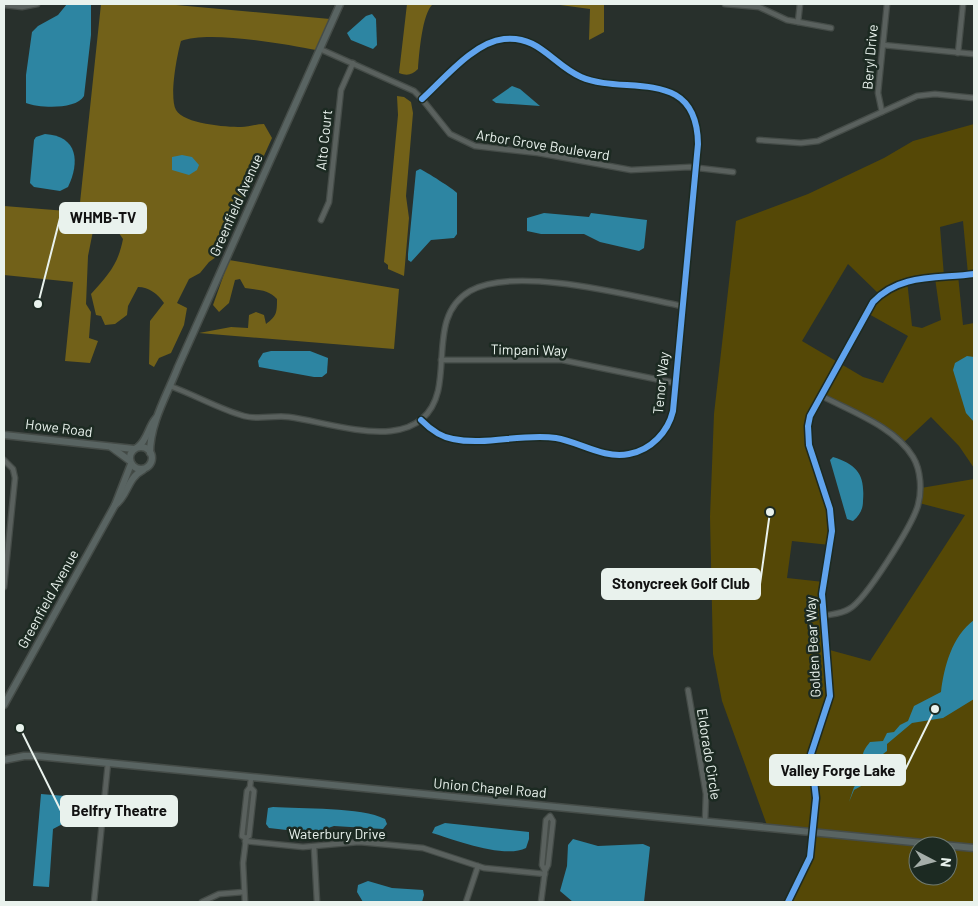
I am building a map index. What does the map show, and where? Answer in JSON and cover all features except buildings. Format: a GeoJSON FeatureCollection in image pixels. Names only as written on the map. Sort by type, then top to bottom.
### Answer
{"type":"FeatureCollection","features":[{"type":"Feature","properties":{"kind":"main road","name":"Greenfield Avenue"},"geometry":{"type":"LineString","coordinates":[[150,453],[150,440],[170,386],[340,4]]}},
{"type":"Feature","properties":{"kind":"main road","name":"Greenfield Avenue"},"geometry":{"type":"LineString","coordinates":[[136,448],[146,438],[152,423],[157,417]]}},
{"type":"Feature","properties":{"kind":"main road","name":"Howe Road"},"geometry":{"type":"LineString","coordinates":[[4,434],[111,447],[136,448]]}},
{"type":"Feature","properties":{"kind":"main road","name":"Howe Road"},"geometry":{"type":"LineString","coordinates":[[111,447],[130,463]]}},
{"type":"Feature","properties":{"kind":"main road"},"geometry":{"type":"LineString","coordinates":[[136,448],[145,448],[150,453],[151,463],[143,470],[135,468],[130,463],[130,455],[136,448]]}},
{"type":"Feature","properties":{"kind":"main road","name":"Greenfield Avenue"},"geometry":{"type":"LineString","coordinates":[[4,705],[115,505],[130,463]]}},
{"type":"Feature","properties":{"kind":"main road","name":"Greenfield Avenue"},"geometry":{"type":"LineString","coordinates":[[115,505],[121,501],[131,479],[143,470]]}},
{"type":"Feature","properties":{"kind":"main road","name":"Union Chapel Road"},"geometry":{"type":"LineString","coordinates":[[4,760],[24,756],[37,756],[974,848]]}},
{"type":"Feature","properties":{"kind":"street"},"geometry":{"type":"LineString","coordinates":[[4,5],[22,7],[37,4]]}},
{"type":"Feature","properties":{"kind":"street"},"geometry":{"type":"LineString","coordinates":[[725,4],[758,7],[798,22],[831,28]]}},
{"type":"Feature","properties":{"kind":"street"},"geometry":{"type":"LineString","coordinates":[[798,22],[800,4]]}},
{"type":"Feature","properties":{"kind":"street","name":"Beryl Drive"},"geometry":{"type":"LineString","coordinates":[[882,112],[878,93],[887,4]]}},
{"type":"Feature","properties":{"kind":"street"},"geometry":{"type":"LineString","coordinates":[[958,53],[963,4]]}},
{"type":"Feature","properties":{"kind":"street","name":"Tenor Way"},"geometry":{"type":"LineString","coordinates":[[421,420],[433,430],[452,439],[550,437],[608,454],[630,454],[648,446],[668,425],[673,411],[698,144],[695,124],[687,106],[675,95],[653,87],[582,78],[539,46],[522,39],[503,39],[485,44],[422,99]]}},
{"type":"Feature","properties":{"kind":"street"},"geometry":{"type":"LineString","coordinates":[[882,45],[974,54]]}},
{"type":"Feature","properties":{"kind":"street","name":"Arbor Grove Boulevard"},"geometry":{"type":"LineString","coordinates":[[320,49],[407,88],[422,99],[450,134],[475,146],[538,153],[631,170],[695,168],[733,172]]}},
{"type":"Feature","properties":{"kind":"street","name":"Alto Court"},"geometry":{"type":"LineString","coordinates":[[321,220],[330,202],[342,90],[352,63]]}},
{"type":"Feature","properties":{"kind":"street"},"geometry":{"type":"LineString","coordinates":[[759,140],[801,143],[818,141],[923,94],[974,98]]}},
{"type":"Feature","properties":{"kind":"street","name":"Golden Bear Way"},"geometry":{"type":"LineString","coordinates":[[788,902],[806,867],[813,832],[816,798],[811,754],[830,696],[822,594],[832,531],[830,509],[810,445],[808,426],[810,416],[873,302],[880,294],[892,286],[907,280],[974,274]]}},
{"type":"Feature","properties":{"kind":"street"},"geometry":{"type":"LineString","coordinates":[[170,386],[248,417],[288,417],[383,432],[401,430],[421,420],[436,396],[445,324],[451,310],[466,294],[484,285],[567,283],[682,306]]}},
{"type":"Feature","properties":{"kind":"street","name":"Timpani Way"},"geometry":{"type":"LineString","coordinates":[[441,360],[562,360],[675,383]]}},
{"type":"Feature","properties":{"kind":"street"},"geometry":{"type":"LineString","coordinates":[[822,396],[887,431],[898,440],[913,456],[918,469],[921,488],[914,519],[862,597],[850,609],[823,616]]}},
{"type":"Feature","properties":{"kind":"street"},"geometry":{"type":"LineString","coordinates":[[4,460],[13,469],[14,486],[4,587]]}},
{"type":"Feature","properties":{"kind":"street"},"geometry":{"type":"LineString","coordinates":[[4,525],[10,525]]}},
{"type":"Feature","properties":{"kind":"street","name":"Eldorado Circle"},"geometry":{"type":"LineString","coordinates":[[688,690],[706,794],[705,822]]}},
{"type":"Feature","properties":{"kind":"street"},"geometry":{"type":"LineString","coordinates":[[94,902],[108,764]]}},
{"type":"Feature","properties":{"kind":"street"},"geometry":{"type":"LineString","coordinates":[[245,902],[243,863],[246,839],[242,836],[247,791],[250,787],[251,778]]}},
{"type":"Feature","properties":{"kind":"street"},"geometry":{"type":"LineString","coordinates":[[541,902],[545,872],[548,865],[553,821],[550,816],[551,806]]}},
{"type":"Feature","properties":{"kind":"street","name":"Waterbury Drive"},"geometry":{"type":"LineString","coordinates":[[246,839],[314,847],[359,842],[423,848],[478,866],[545,872]]}},
{"type":"Feature","properties":{"kind":"street"},"geometry":{"type":"LineString","coordinates":[[314,847],[317,902]]}},
{"type":"Feature","properties":{"kind":"street"},"geometry":{"type":"LineString","coordinates":[[466,902],[478,866]]}},
{"type":"Feature","properties":{"kind":"street"},"geometry":{"type":"LineString","coordinates":[[202,902],[218,894],[244,892]]}},
{"type":"Feature","properties":{"kind":"shaded area"},"geometry":{"type":"Polygon","coordinates":[[[101,4],[165,4],[330,19],[316,50],[227,37],[193,38],[181,41],[173,86],[174,104],[180,115],[206,124],[241,127],[264,124],[272,138],[219,255],[209,262],[200,273],[189,279],[177,303],[187,308],[184,325],[171,353],[159,358],[154,367],[149,364],[150,321],[164,303],[156,294],[146,288],[138,287],[128,306],[127,315],[115,324],[105,325],[101,316],[96,315],[91,294],[112,269],[123,239],[110,220],[102,217],[93,231],[88,256],[86,304],[91,312],[89,338],[98,341],[90,363],[65,361],[73,282],[4,275],[4,206],[79,212],[101,4]]]}},
{"type":"Feature","properties":{"kind":"shaded area"},"geometry":{"type":"Polygon","coordinates":[[[407,4],[433,4],[426,16],[420,45],[418,69],[407,75],[399,73],[407,4]]]}},
{"type":"Feature","properties":{"kind":"shaded area"},"geometry":{"type":"Polygon","coordinates":[[[553,4],[604,4],[604,32],[589,40],[590,9],[553,4]]]}},
{"type":"Feature","properties":{"kind":"shaded area"},"geometry":{"type":"Polygon","coordinates":[[[397,96],[404,97],[411,102],[413,113],[406,196],[409,218],[404,276],[388,269],[388,265],[384,262],[398,115],[397,96]]]}},
{"type":"Feature","properties":{"kind":"shaded area"},"geometry":{"type":"Polygon","coordinates":[[[974,124],[974,274],[968,274],[963,221],[940,227],[944,276],[958,275],[963,325],[974,323],[974,468],[959,446],[931,417],[902,444],[887,431],[822,396],[810,416],[809,445],[830,509],[830,545],[792,541],[787,578],[824,582],[822,594],[826,649],[870,661],[965,515],[919,503],[921,488],[974,479],[974,902],[788,902],[807,867],[813,832],[768,828],[722,701],[713,654],[710,517],[714,414],[736,221],[808,194],[884,158],[913,141],[974,124]],[[848,264],[802,341],[863,377],[883,383],[908,336],[867,313],[879,294],[848,264]],[[935,278],[907,280],[912,326],[922,328],[941,320],[935,278]]]}},
{"type":"Feature","properties":{"kind":"shaded area"},"geometry":{"type":"Polygon","coordinates":[[[229,260],[399,289],[394,349],[199,333],[231,327],[248,328],[249,315],[256,312],[264,315],[266,324],[276,313],[277,299],[274,296],[266,292],[245,288],[240,279],[235,280],[229,303],[219,312],[213,305],[229,260]]]}},
{"type":"Feature","properties":{"kind":"water"},"geometry":{"type":"Polygon","coordinates":[[[67,4],[91,4],[91,35],[84,96],[80,101],[66,106],[48,107],[26,103],[26,75],[32,32],[38,26],[58,15],[67,4]]]}},
{"type":"Feature","properties":{"kind":"water"},"geometry":{"type":"Polygon","coordinates":[[[372,14],[376,19],[377,45],[373,49],[351,40],[347,33],[366,16],[372,14]]]}},
{"type":"Feature","properties":{"kind":"water"},"geometry":{"type":"Polygon","coordinates":[[[512,86],[520,89],[540,106],[496,103],[492,100],[512,86]]]}},
{"type":"Feature","properties":{"kind":"water"},"geometry":{"type":"Polygon","coordinates":[[[45,134],[64,140],[70,145],[73,152],[75,160],[72,178],[68,187],[60,191],[34,187],[30,183],[34,140],[36,137],[45,134]]]}},
{"type":"Feature","properties":{"kind":"water"},"geometry":{"type":"Polygon","coordinates":[[[182,155],[192,157],[199,165],[197,170],[189,175],[172,170],[172,157],[182,155]]]}},
{"type":"Feature","properties":{"kind":"water"},"geometry":{"type":"Polygon","coordinates":[[[420,169],[457,193],[457,234],[454,238],[431,240],[411,262],[408,260],[408,254],[416,171],[420,169]]]}},
{"type":"Feature","properties":{"kind":"water"},"geometry":{"type":"Polygon","coordinates":[[[544,213],[589,217],[591,213],[647,220],[644,248],[639,251],[600,242],[584,234],[541,234],[527,231],[527,218],[544,213]]]}},
{"type":"Feature","properties":{"kind":"water"},"geometry":{"type":"Polygon","coordinates":[[[271,351],[310,351],[328,358],[327,373],[322,377],[314,377],[259,367],[258,361],[263,353],[271,351]]]}},
{"type":"Feature","properties":{"kind":"water"},"geometry":{"type":"Polygon","coordinates":[[[967,356],[974,357],[974,422],[966,413],[953,370],[955,363],[967,356]]]}},
{"type":"Feature","properties":{"kind":"water"},"geometry":{"type":"Polygon","coordinates":[[[833,457],[842,460],[854,468],[858,472],[863,484],[862,507],[853,521],[847,519],[830,460],[833,457]]]}},
{"type":"Feature","properties":{"kind":"water"},"geometry":{"type":"Polygon","coordinates":[[[974,620],[974,699],[943,718],[912,723],[887,744],[887,751],[879,757],[874,771],[863,785],[854,790],[849,802],[854,787],[866,774],[863,755],[870,742],[883,741],[887,733],[894,732],[900,725],[908,721],[914,706],[941,692],[944,672],[950,653],[960,634],[974,620]]]}},
{"type":"Feature","properties":{"kind":"water"},"geometry":{"type":"Polygon","coordinates":[[[41,794],[77,797],[72,819],[53,829],[49,887],[33,886],[41,794]]]}},
{"type":"Feature","properties":{"kind":"water"},"geometry":{"type":"Polygon","coordinates":[[[268,808],[362,812],[385,819],[387,824],[383,829],[334,826],[313,833],[269,828],[266,824],[268,808]]]}},
{"type":"Feature","properties":{"kind":"water"},"geometry":{"type":"Polygon","coordinates":[[[445,823],[529,832],[529,839],[526,848],[517,851],[493,850],[432,833],[435,827],[445,823]]]}},
{"type":"Feature","properties":{"kind":"water"},"geometry":{"type":"Polygon","coordinates":[[[573,839],[598,846],[643,844],[650,847],[644,902],[573,902],[560,891],[567,866],[568,845],[573,839]]]}},
{"type":"Feature","properties":{"kind":"water"},"geometry":{"type":"Polygon","coordinates":[[[368,881],[392,888],[423,890],[422,902],[363,902],[357,892],[358,885],[368,881]]]}},
{"type":"Feature","properties":{"kind":"cycle path"},"geometry":{"type":"LineString","coordinates":[[421,420],[436,432],[453,439],[478,441],[530,437],[556,438],[601,452],[619,455],[637,452],[657,439],[663,433],[673,411],[698,144],[694,119],[685,103],[672,93],[655,88],[598,82],[581,77],[571,72],[536,46],[516,39],[504,39],[493,42],[471,54],[422,99]]}},
{"type":"Feature","properties":{"kind":"cycle path"},"geometry":{"type":"LineString","coordinates":[[788,902],[810,857],[816,798],[811,754],[830,696],[822,594],[832,531],[830,509],[809,445],[808,426],[810,416],[873,302],[895,286],[907,282],[974,274]]}},
{"type":"Feature","properties":{"kind":"place","name":"WHMB-TV"},"geometry":{"type":"Point","coordinates":[38,304]}},
{"type":"Feature","properties":{"kind":"place","name":"Stonycreek Golf Club"},"geometry":{"type":"Point","coordinates":[770,512]}},
{"type":"Feature","properties":{"kind":"place","name":"Valley Forge Lake"},"geometry":{"type":"Point","coordinates":[935,709]}},
{"type":"Feature","properties":{"kind":"place","name":"Belfry Theatre"},"geometry":{"type":"Point","coordinates":[20,728]}}]}
